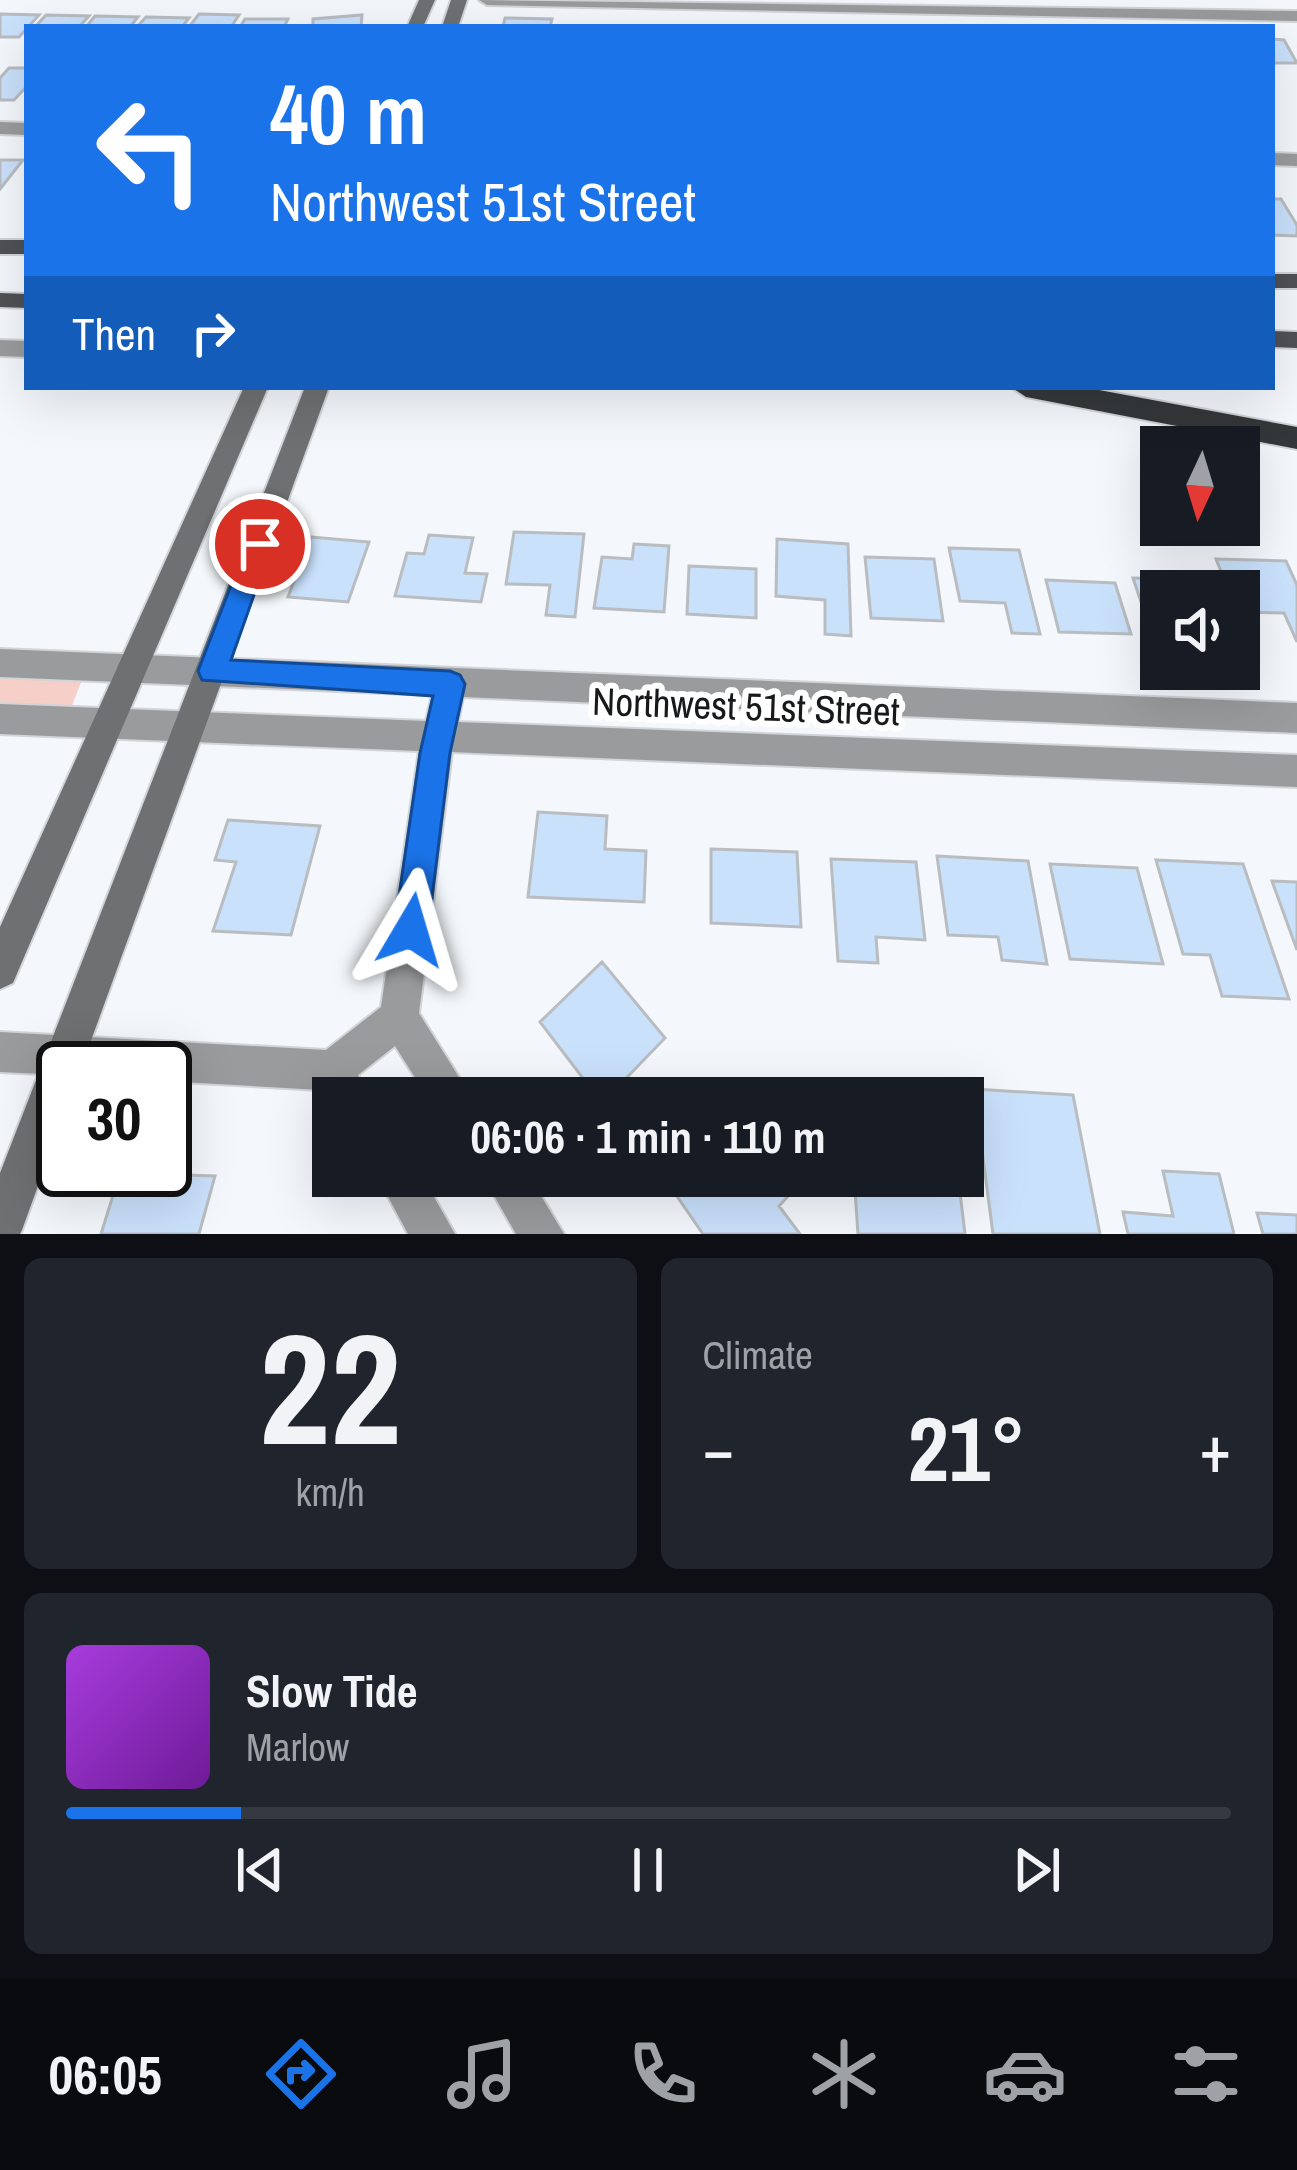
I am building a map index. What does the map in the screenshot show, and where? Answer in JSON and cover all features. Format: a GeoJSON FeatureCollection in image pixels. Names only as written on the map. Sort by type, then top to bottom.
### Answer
{"type":"FeatureCollection","features":[{"type":"Feature","properties":{"kind":"highway"},"geometry":{"type":"LineString","coordinates":[[1041,390],[1297,438]]}},
{"type":"Feature","properties":{"kind":"main road"},"geometry":{"type":"LineString","coordinates":[[0,970],[255,390]]}},
{"type":"Feature","properties":{"kind":"main road"},"geometry":{"type":"LineString","coordinates":[[71,1041],[316,390]]}},
{"type":"Feature","properties":{"kind":"main road"},"geometry":{"type":"LineString","coordinates":[[0,1230],[36,1133]]}},
{"type":"Feature","properties":{"kind":"street"},"geometry":{"type":"LineString","coordinates":[[487,0],[1297,16]]}},
{"type":"Feature","properties":{"kind":"street","name":"Northwest 51st Street"},"geometry":{"type":"LineString","coordinates":[[0,663],[1297,718]]}},
{"type":"Feature","properties":{"kind":"street"},"geometry":{"type":"LineString","coordinates":[[347,1077],[399,1018],[450,684]]}},
{"type":"Feature","properties":{"kind":"street","name":"Northwest 51st Street"},"geometry":{"type":"LineString","coordinates":[[0,719],[1297,771]]}},
{"type":"Feature","properties":{"kind":"street"},"geometry":{"type":"LineString","coordinates":[[399,1018],[438,1077]]}},
{"type":"Feature","properties":{"kind":"street"},"geometry":{"type":"LineString","coordinates":[[0,1052],[36,1055]]}},
{"type":"Feature","properties":{"kind":"street"},"geometry":{"type":"LineString","coordinates":[[192,1070],[312,1081]]}},
{"type":"Feature","properties":{"kind":"street"},"geometry":{"type":"LineString","coordinates":[[411,1197],[434,1234]]}},
{"type":"Feature","properties":{"kind":"street"},"geometry":{"type":"LineString","coordinates":[[518,1197],[542,1234]]}},
{"type":"Feature","properties":{"kind":"shaded area"},"geometry":{"type":"Polygon","coordinates":[[[0,676],[82,680],[71,708],[0,705],[0,676]]]}},
{"type":"Feature","properties":{"kind":"building"},"geometry":{"type":"Polygon","coordinates":[[[0,14],[39,15],[24,24],[19,37],[0,37],[0,14]]]}},
{"type":"Feature","properties":{"kind":"building"},"geometry":{"type":"Polygon","coordinates":[[[199,14],[239,15],[233,24],[191,24],[199,14]]]}},
{"type":"Feature","properties":{"kind":"building"},"geometry":{"type":"Polygon","coordinates":[[[46,15],[89,16],[82,24],[38,24],[46,15]]]}},
{"type":"Feature","properties":{"kind":"building"},"geometry":{"type":"Polygon","coordinates":[[[362,15],[361,24],[313,24],[313,19],[362,15]]]}},
{"type":"Feature","properties":{"kind":"building"},"geometry":{"type":"Polygon","coordinates":[[[95,16],[138,17],[132,24],[88,24],[95,16]]]}},
{"type":"Feature","properties":{"kind":"building"},"geometry":{"type":"Polygon","coordinates":[[[146,17],[189,18],[184,24],[140,24],[146,17]]]}},
{"type":"Feature","properties":{"kind":"building"},"geometry":{"type":"Polygon","coordinates":[[[505,18],[552,19],[551,24],[504,24],[505,18]]]}},
{"type":"Feature","properties":{"kind":"building"},"geometry":{"type":"Polygon","coordinates":[[[245,19],[288,19],[286,24],[242,24],[245,19]]]}},
{"type":"Feature","properties":{"kind":"building"},"geometry":{"type":"Polygon","coordinates":[[[1275,39],[1284,40],[1297,63],[1275,63],[1275,39]]]}},
{"type":"Feature","properties":{"kind":"building"},"geometry":{"type":"Polygon","coordinates":[[[9,68],[24,68],[24,89],[14,100],[0,100],[0,78],[9,68]]]}},
{"type":"Feature","properties":{"kind":"building"},"geometry":{"type":"Polygon","coordinates":[[[0,160],[23,160],[0,189],[0,160]]]}},
{"type":"Feature","properties":{"kind":"building"},"geometry":{"type":"Polygon","coordinates":[[[1275,199],[1281,199],[1297,225],[1297,236],[1275,235],[1275,199]]]}},
{"type":"Feature","properties":{"kind":"building"},"geometry":{"type":"Polygon","coordinates":[[[514,532],[584,534],[575,617],[546,615],[550,585],[506,584],[514,532]]]}},
{"type":"Feature","properties":{"kind":"building"},"geometry":{"type":"Polygon","coordinates":[[[429,535],[473,538],[465,573],[487,574],[481,602],[395,596],[407,553],[424,554],[429,535]]]}},
{"type":"Feature","properties":{"kind":"building"},"geometry":{"type":"Polygon","coordinates":[[[311,537],[369,542],[348,602],[288,597],[311,537]]]}},
{"type":"Feature","properties":{"kind":"building"},"geometry":{"type":"Polygon","coordinates":[[[777,539],[848,544],[851,636],[825,634],[825,600],[776,596],[777,539]]]}},
{"type":"Feature","properties":{"kind":"building"},"geometry":{"type":"Polygon","coordinates":[[[634,544],[669,546],[664,612],[594,608],[602,557],[632,559],[634,544]]]}},
{"type":"Feature","properties":{"kind":"building"},"geometry":{"type":"Polygon","coordinates":[[[949,548],[1019,550],[1040,634],[1012,633],[1005,603],[960,601],[949,548]]]}},
{"type":"Feature","properties":{"kind":"building"},"geometry":{"type":"Polygon","coordinates":[[[865,557],[934,559],[943,621],[871,618],[865,557]]]}},
{"type":"Feature","properties":{"kind":"building"},"geometry":{"type":"Polygon","coordinates":[[[1216,559],[1286,561],[1297,585],[1297,642],[1284,613],[1260,612],[1260,570],[1220,570],[1216,559]]]}},
{"type":"Feature","properties":{"kind":"building"},"geometry":{"type":"Polygon","coordinates":[[[689,566],[756,569],[756,618],[687,614],[689,566]]]}},
{"type":"Feature","properties":{"kind":"building"},"geometry":{"type":"Polygon","coordinates":[[[1046,580],[1115,583],[1131,634],[1059,632],[1046,580]]]}},
{"type":"Feature","properties":{"kind":"building"},"geometry":{"type":"Polygon","coordinates":[[[538,812],[607,816],[605,849],[646,851],[644,902],[528,897],[538,812]]]}},
{"type":"Feature","properties":{"kind":"building"},"geometry":{"type":"Polygon","coordinates":[[[228,820],[320,826],[291,935],[213,931],[236,862],[215,860],[228,820]]]}},
{"type":"Feature","properties":{"kind":"building"},"geometry":{"type":"Polygon","coordinates":[[[711,849],[797,852],[801,927],[711,923],[711,849]]]}},
{"type":"Feature","properties":{"kind":"building"},"geometry":{"type":"Polygon","coordinates":[[[937,856],[1028,861],[1047,964],[1002,960],[998,937],[948,935],[937,856]]]}},
{"type":"Feature","properties":{"kind":"building"},"geometry":{"type":"Polygon","coordinates":[[[831,859],[916,862],[925,940],[876,937],[878,963],[838,961],[831,859]]]}},
{"type":"Feature","properties":{"kind":"building"},"geometry":{"type":"Polygon","coordinates":[[[1156,860],[1243,864],[1289,999],[1222,996],[1210,955],[1183,954],[1156,860]]]}},
{"type":"Feature","properties":{"kind":"building"},"geometry":{"type":"Polygon","coordinates":[[[1050,864],[1137,868],[1163,964],[1070,959],[1050,864]]]}},
{"type":"Feature","properties":{"kind":"building"},"geometry":{"type":"Polygon","coordinates":[[[1272,881],[1297,882],[1297,950],[1272,881]]]}},
{"type":"Feature","properties":{"kind":"building"},"geometry":{"type":"Polygon","coordinates":[[[602,962],[665,1038],[627,1077],[582,1077],[540,1022],[602,962]]]}},
{"type":"Feature","properties":{"kind":"building"},"geometry":{"type":"Polygon","coordinates":[[[984,1090],[1073,1095],[1100,1234],[993,1234],[984,1165],[984,1090]]]}},
{"type":"Feature","properties":{"kind":"building"},"geometry":{"type":"Polygon","coordinates":[[[1163,1171],[1219,1174],[1234,1234],[1128,1234],[1123,1212],[1173,1216],[1163,1171]]]}},
{"type":"Feature","properties":{"kind":"building"},"geometry":{"type":"Polygon","coordinates":[[[192,1175],[215,1176],[199,1234],[101,1234],[113,1197],[192,1197],[192,1175]]]}},
{"type":"Feature","properties":{"kind":"building"},"geometry":{"type":"Polygon","coordinates":[[[677,1197],[787,1197],[779,1206],[800,1234],[703,1234],[677,1197]]]}},
{"type":"Feature","properties":{"kind":"building"},"geometry":{"type":"Polygon","coordinates":[[[855,1197],[961,1197],[965,1234],[858,1234],[855,1197]]]}},
{"type":"Feature","properties":{"kind":"building"},"geometry":{"type":"Polygon","coordinates":[[[1257,1213],[1297,1215],[1297,1234],[1263,1234],[1257,1213]]]}},
{"type":"Feature","properties":{"kind":"route"},"geometry":{"type":"LineString","coordinates":[[260,544],[212,671],[450,684],[435,753],[411,930]]}}]}
